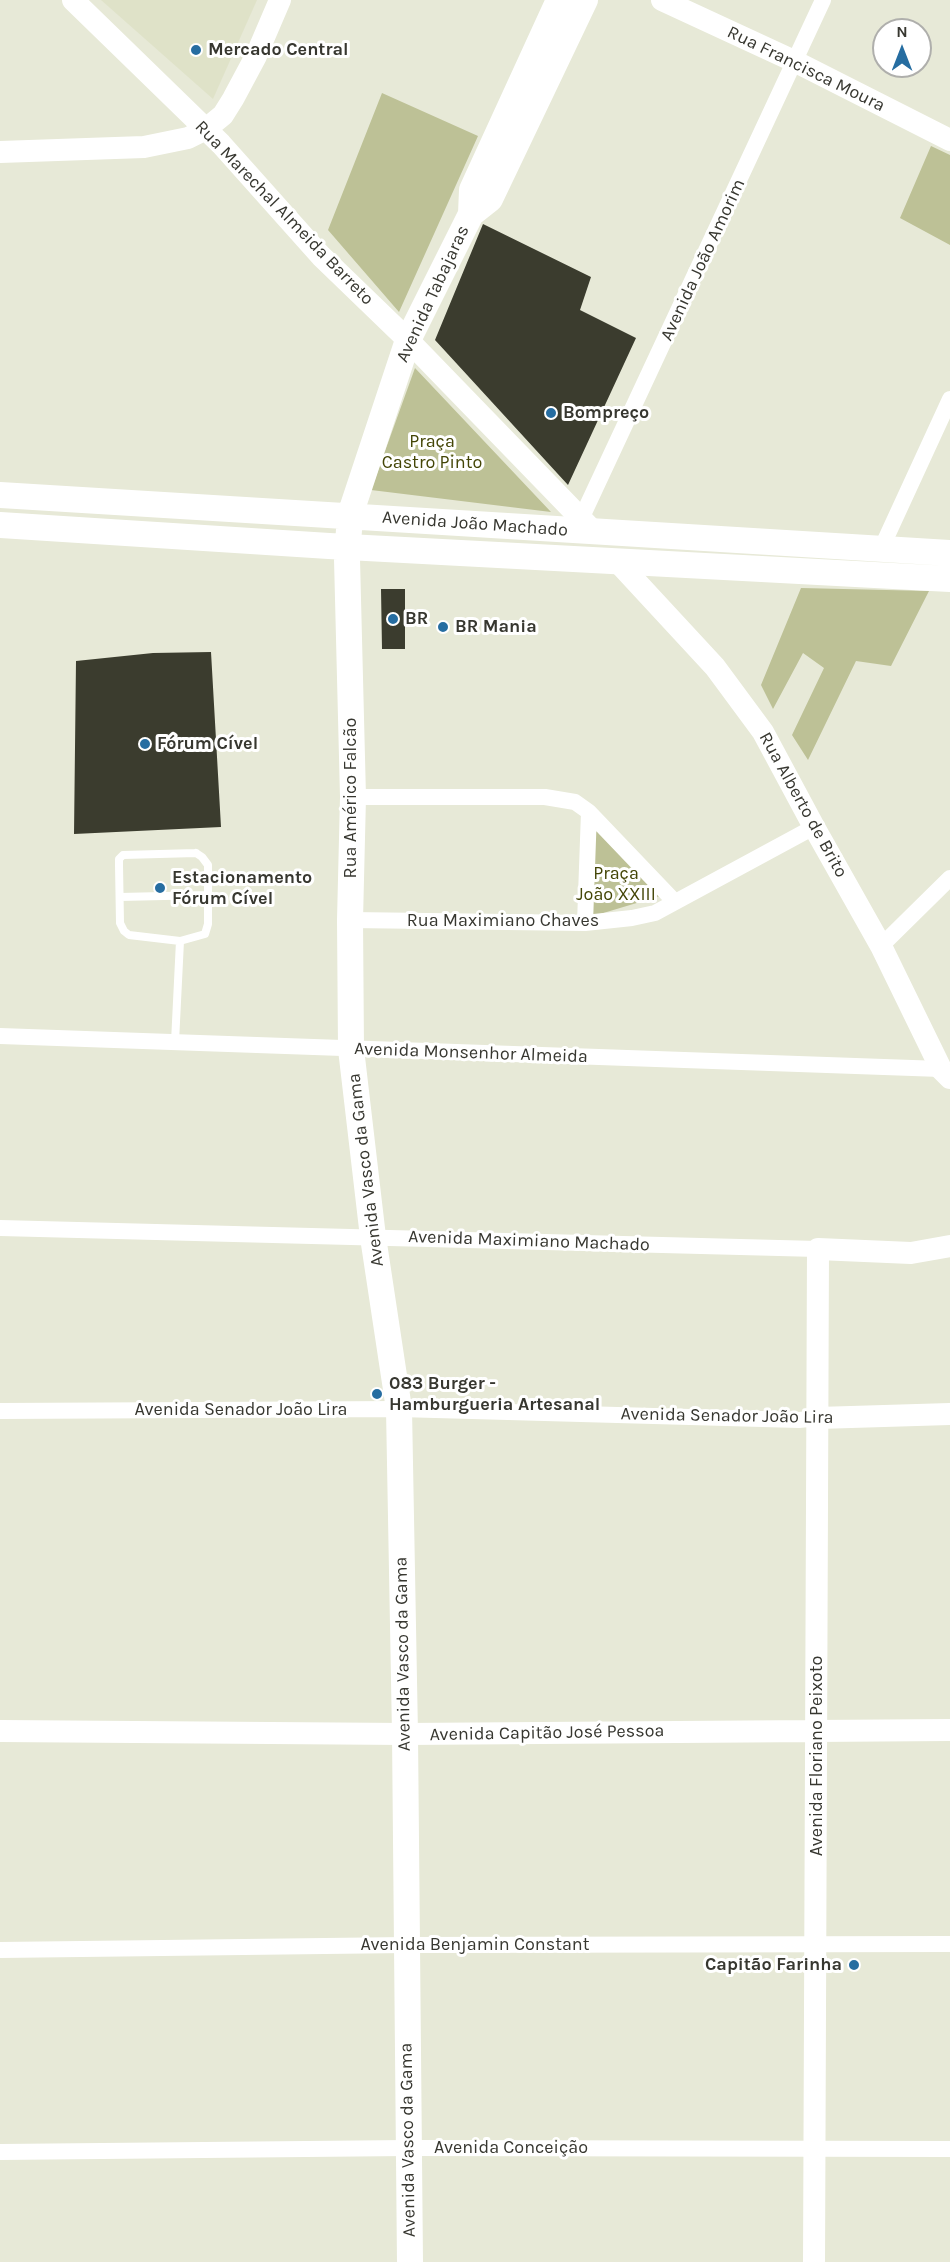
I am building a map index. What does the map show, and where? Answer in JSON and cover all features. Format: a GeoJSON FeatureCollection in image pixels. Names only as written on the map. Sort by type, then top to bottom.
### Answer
{"type":"FeatureCollection","features":[{"type":"Feature","properties":{"kind":"main road","name":"Avenida Tabajaras"},"geometry":{"type":"LineString","coordinates":[[348,546],[350,515],[408,340],[471,214],[472,190],[559,0]]}},
{"type":"Feature","properties":{"kind":"main road","name":"Avenida Tabajaras"},"geometry":{"type":"LineString","coordinates":[[471,214],[490,199],[585,0]]}},
{"type":"Feature","properties":{"kind":"main road","name":"Avenida João Machado"},"geometry":{"type":"LineString","coordinates":[[0,495],[350,515],[587,525],[950,553]]}},
{"type":"Feature","properties":{"kind":"main road","name":"Avenida João Machado"},"geometry":{"type":"LineString","coordinates":[[0,525],[950,579]]}},
{"type":"Feature","properties":{"kind":"main road","name":"Rua Américo Falcão"},"geometry":{"type":"LineString","coordinates":[[348,546],[353,797],[350,920],[351,1049]]}},
{"type":"Feature","properties":{"kind":"main road","name":"Avenida Vasco da Gama"},"geometry":{"type":"LineString","coordinates":[[351,1049],[373,1237],[399,1409],[405,1734],[410,2262]]}},
{"type":"Feature","properties":{"kind":"street","name":"Rua Marechal Almeida Barreto"},"geometry":{"type":"LineString","coordinates":[[73,0],[206,129],[321,256],[408,340],[587,525]]}},
{"type":"Feature","properties":{"kind":"street"},"geometry":{"type":"LineString","coordinates":[[0,152],[144,147],[188,138],[206,129],[224,115],[256,56],[280,0]]}},
{"type":"Feature","properties":{"kind":"street","name":"Rua Francisca Moura"},"geometry":{"type":"LineString","coordinates":[[662,0],[795,62],[950,140]]}},
{"type":"Feature","properties":{"kind":"street","name":"Avenida João Amorim"},"geometry":{"type":"LineString","coordinates":[[587,525],[823,0]]}},
{"type":"Feature","properties":{"kind":"street"},"geometry":{"type":"LineString","coordinates":[[881,549],[950,399]]}},
{"type":"Feature","properties":{"kind":"street","name":"Rua Alberto de Brito"},"geometry":{"type":"LineString","coordinates":[[616,560],[716,667],[763,732],[881,946],[946,1073]]}},
{"type":"Feature","properties":{"kind":"street"},"geometry":{"type":"LineString","coordinates":[[353,797],[545,797],[575,802],[589,812],[675,902]]}},
{"type":"Feature","properties":{"kind":"street"},"geometry":{"type":"LineString","coordinates":[[585,923],[589,812]]}},
{"type":"Feature","properties":{"kind":"street","name":"Rua Maximiano Chaves"},"geometry":{"type":"LineString","coordinates":[[350,920],[585,923],[655,913],[814,827]]}},
{"type":"Feature","properties":{"kind":"street"},"geometry":{"type":"LineString","coordinates":[[881,946],[950,878]]}},
{"type":"Feature","properties":{"kind":"street","name":"Avenida Monsenhor Almeida"},"geometry":{"type":"LineString","coordinates":[[0,1036],[946,1073]]}},
{"type":"Feature","properties":{"kind":"street","name":"Avenida Maximiano Machado"},"geometry":{"type":"LineString","coordinates":[[0,1228],[911,1253],[950,1246]]}},
{"type":"Feature","properties":{"kind":"street","name":"Avenida Floriano Peixoto"},"geometry":{"type":"LineString","coordinates":[[814,2262],[818,1250]]}},
{"type":"Feature","properties":{"kind":"street","name":"Avenida Senador João Lira"},"geometry":{"type":"LineString","coordinates":[[0,1411],[399,1409],[799,1420],[950,1414]]}},
{"type":"Feature","properties":{"kind":"street","name":"Avenida Capitão José Pessoa"},"geometry":{"type":"LineString","coordinates":[[0,1731],[405,1734],[817,1729],[950,1730]]}},
{"type":"Feature","properties":{"kind":"street","name":"Avenida Benjamin Constant"},"geometry":{"type":"LineString","coordinates":[[0,1950],[406,1945],[950,1944]]}},
{"type":"Feature","properties":{"kind":"street","name":"Avenida Conceição"},"geometry":{"type":"LineString","coordinates":[[0,2152],[408,2148],[950,2149]]}},
{"type":"Feature","properties":{"kind":"lane"},"geometry":{"type":"LineString","coordinates":[[196,853],[208,865],[208,895],[208,924],[205,933],[180,941],[129,935],[120,924],[119,859],[123,855],[134,854],[196,853]]}},
{"type":"Feature","properties":{"kind":"lane"},"geometry":{"type":"LineString","coordinates":[[120,897],[208,895]]}},
{"type":"Feature","properties":{"kind":"lane"},"geometry":{"type":"LineString","coordinates":[[175,1042],[180,941]]}},
{"type":"Feature","properties":{"kind":"shaded area","name":"Mercado Central"},"geometry":{"type":"Polygon","coordinates":[[[101,0],[257,0],[213,99],[101,0]]]}},
{"type":"Feature","properties":{"kind":"green space"},"geometry":{"type":"Polygon","coordinates":[[[382,93],[478,136],[399,312],[328,230],[382,93]]]}},
{"type":"Feature","properties":{"kind":"green space"},"geometry":{"type":"Polygon","coordinates":[[[931,146],[950,155],[950,245],[900,218],[931,146]]]}},
{"type":"Feature","properties":{"kind":"green space","name":"Praça Castro Pinto"},"geometry":{"type":"Polygon","coordinates":[[[415,368],[551,512],[371,490],[415,368]]]}},
{"type":"Feature","properties":{"kind":"green space"},"geometry":{"type":"Polygon","coordinates":[[[801,588],[929,591],[891,666],[856,661],[808,760],[792,735],[824,668],[803,653],[773,709],[761,685],[801,588]]]}},
{"type":"Feature","properties":{"kind":"green space","name":"Praça João XXIII"},"geometry":{"type":"Polygon","coordinates":[[[595,829],[660,896],[590,917],[595,829]]]}},
{"type":"Feature","properties":{"kind":"building","name":"Bompreço"},"geometry":{"type":"Polygon","coordinates":[[[483,224],[591,277],[580,310],[636,338],[568,485],[435,340],[483,224]]]}},
{"type":"Feature","properties":{"kind":"building","name":"BR"},"geometry":{"type":"Polygon","coordinates":[[[381,589],[405,589],[405,649],[382,649],[381,589]]]}},
{"type":"Feature","properties":{"kind":"building","name":"Fórum Cível"},"geometry":{"type":"Polygon","coordinates":[[[211,652],[221,827],[74,834],[76,661],[153,653],[211,652]]]}},
{"type":"Feature","properties":{"kind":"place","name":"Mercado Central"},"geometry":{"type":"Point","coordinates":[196,50]}},
{"type":"Feature","properties":{"kind":"place","name":"Bompreço"},"geometry":{"type":"Point","coordinates":[551,413]}},
{"type":"Feature","properties":{"kind":"place","name":"BR"},"geometry":{"type":"Point","coordinates":[393,619]}},
{"type":"Feature","properties":{"kind":"place","name":"BR Mania"},"geometry":{"type":"Point","coordinates":[443,627]}},
{"type":"Feature","properties":{"kind":"place","name":"Fórum Cível"},"geometry":{"type":"Point","coordinates":[145,744]}},
{"type":"Feature","properties":{"kind":"place","name":"Estacionamento Fórum Cível"},"geometry":{"type":"Point","coordinates":[160,888]}},
{"type":"Feature","properties":{"kind":"place","name":"083 Burger - Hamburgueria Artesanal"},"geometry":{"type":"Point","coordinates":[377,1394]}},
{"type":"Feature","properties":{"kind":"place","name":"Capitão Farinha"},"geometry":{"type":"Point","coordinates":[854,1965]}}]}
